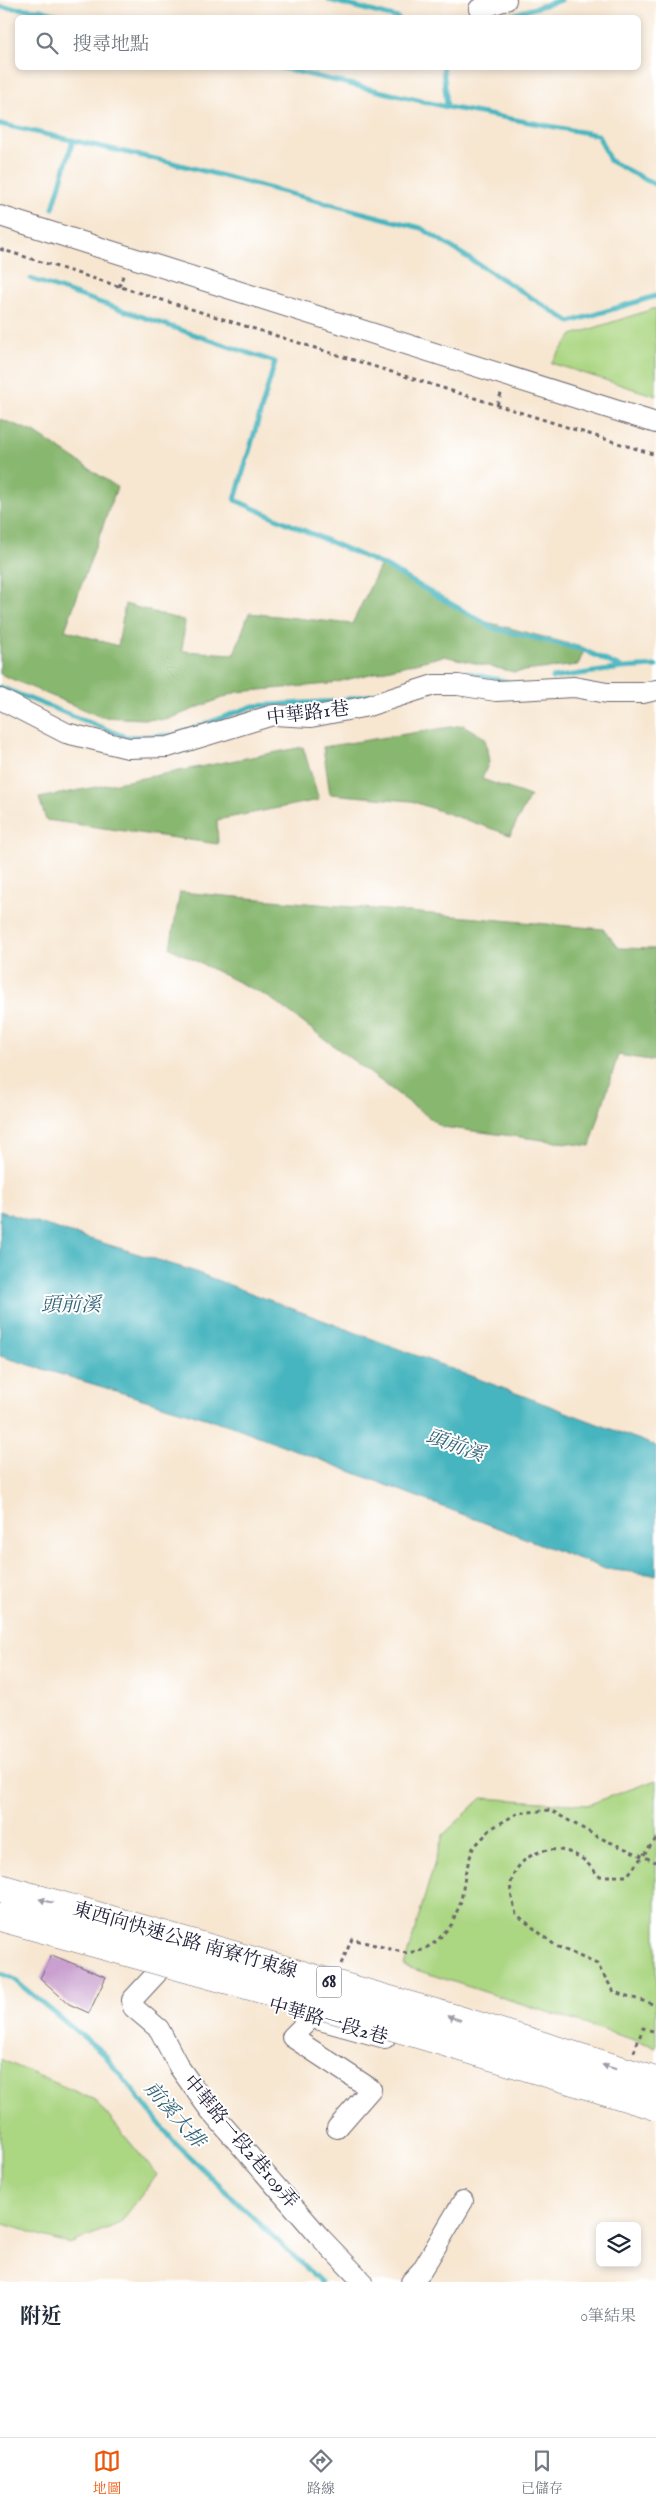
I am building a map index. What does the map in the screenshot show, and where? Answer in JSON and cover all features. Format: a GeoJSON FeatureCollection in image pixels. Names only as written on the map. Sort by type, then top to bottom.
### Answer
{"type":"FeatureCollection","features":[{"type":"Feature","properties":{"kind":"highway","name":"東西向快速公路 南寮竹東線"},"geometry":{"type":"LineString","coordinates":[[0,1888],[456,2019],[656,2081]]}},
{"type":"Feature","properties":{"kind":"highway","name":"東西向快速公路 南寮竹東線"},"geometry":{"type":"LineString","coordinates":[[0,1917],[79,1941],[355,2015],[656,2106]]}},
{"type":"Feature","properties":{"kind":"street"},"geometry":{"type":"LineString","coordinates":[[479,8],[506,0]]}},
{"type":"Feature","properties":{"kind":"street"},"geometry":{"type":"LineString","coordinates":[[0,216],[656,423]]}},
{"type":"Feature","properties":{"kind":"street","name":"中華路1巷"},"geometry":{"type":"LineString","coordinates":[[0,699],[66,733],[128,748],[168,747],[273,715],[311,717],[368,706],[434,685],[458,685],[496,691],[574,687],[607,693],[643,693],[656,690]]}},
{"type":"Feature","properties":{"kind":"street","name":"中華路一段2巷"},"geometry":{"type":"LineString","coordinates":[[0,1928],[312,2017],[656,2119]]}},
{"type":"Feature","properties":{"kind":"street","name":"中華路一段2巷109弄"},"geometry":{"type":"LineString","coordinates":[[157,1973],[132,2000],[133,2007],[159,2029],[178,2067],[209,2109],[312,2228],[363,2282]]}},
{"type":"Feature","properties":{"kind":"street"},"geometry":{"type":"LineString","coordinates":[[312,2017],[292,2037],[371,2089],[337,2128]]}},
{"type":"Feature","properties":{"kind":"street"},"geometry":{"type":"LineString","coordinates":[[411,2282],[422,2270],[463,2201]]}},
{"type":"Feature","properties":{"kind":"path"},"geometry":{"type":"LineString","coordinates":[[0,249],[656,455]]}},
{"type":"Feature","properties":{"kind":"path"},"geometry":{"type":"LineString","coordinates":[[341,1965],[352,1939],[406,1953],[424,1950],[437,1941],[452,1924],[461,1901],[466,1870],[473,1848],[492,1828],[518,1813],[550,1810],[598,1837],[656,1862]]}},
{"type":"Feature","properties":{"kind":"path"},"geometry":{"type":"LineString","coordinates":[[656,1839],[627,1876],[599,1876],[580,1857],[555,1848],[533,1854],[519,1866],[510,1884],[516,1914],[556,1946],[597,1964],[614,1992],[656,2005]]}},
{"type":"Feature","properties":{"kind":"path"},"geometry":{"type":"LineString","coordinates":[[632,2057],[643,2028],[656,2032]]}},
{"type":"Feature","properties":{"kind":"green space"},"geometry":{"type":"Polygon","coordinates":[[[656,308],[656,396],[551,363],[572,335],[656,308]]]}},
{"type":"Feature","properties":{"kind":"green space"},"geometry":{"type":"Polygon","coordinates":[[[0,419],[34,432],[117,487],[65,630],[118,646],[125,604],[185,621],[182,651],[234,654],[249,613],[352,624],[382,562],[483,621],[585,648],[578,665],[514,672],[444,656],[329,684],[237,692],[166,720],[101,717],[0,674],[0,419]]]}},
{"type":"Feature","properties":{"kind":"green space"},"geometry":{"type":"Polygon","coordinates":[[[463,725],[485,738],[489,762],[482,779],[530,796],[510,835],[411,801],[330,794],[323,747],[463,725]]]}},
{"type":"Feature","properties":{"kind":"green space"},"geometry":{"type":"Polygon","coordinates":[[[303,747],[319,800],[217,820],[218,844],[46,820],[39,798],[303,747]]]}},
{"type":"Feature","properties":{"kind":"green space"},"geometry":{"type":"Polygon","coordinates":[[[180,892],[603,929],[619,948],[656,949],[656,1061],[618,1055],[590,1146],[442,1127],[270,998],[170,948],[180,892]]]}},
{"type":"Feature","properties":{"kind":"green space"},"geometry":{"type":"Polygon","coordinates":[[[656,1780],[656,2047],[404,1966],[443,1835],[482,1798],[587,1805],[656,1780]]]}},
{"type":"Feature","properties":{"kind":"green space"},"geometry":{"type":"Polygon","coordinates":[[[0,2059],[95,2100],[157,2175],[120,2223],[70,2244],[0,2223],[0,2059]]]}},
{"type":"Feature","properties":{"kind":"water","name":"頭前溪"},"geometry":{"type":"Polygon","coordinates":[[[0,1211],[190,1270],[656,1446],[656,1575],[605,1569],[235,1427],[0,1356],[0,1211]]]}},
{"type":"Feature","properties":{"kind":"building"},"geometry":{"type":"Polygon","coordinates":[[[52,1955],[106,1977],[89,2013],[69,2004],[40,1978],[52,1955]]]}},
{"type":"Feature","properties":{"kind":"waterway"},"geometry":{"type":"LineString","coordinates":[[329,0],[386,15]]}},
{"type":"Feature","properties":{"kind":"waterway"},"geometry":{"type":"LineString","coordinates":[[512,15],[561,0]]}},
{"type":"Feature","properties":{"kind":"waterway"},"geometry":{"type":"LineString","coordinates":[[0,7],[40,10],[59,15]]}},
{"type":"Feature","properties":{"kind":"waterway"},"geometry":{"type":"LineString","coordinates":[[290,70],[447,107],[443,70]]}},
{"type":"Feature","properties":{"kind":"waterway"},"geometry":{"type":"LineString","coordinates":[[447,107],[598,135],[610,161],[656,185]]}},
{"type":"Feature","properties":{"kind":"waterway"},"geometry":{"type":"LineString","coordinates":[[0,124],[173,163],[421,228],[570,322],[656,296]]}},
{"type":"Feature","properties":{"kind":"waterway"},"geometry":{"type":"LineString","coordinates":[[53,208],[73,140]]}},
{"type":"Feature","properties":{"kind":"waterway"},"geometry":{"type":"LineString","coordinates":[[31,279],[275,362],[235,500],[385,566],[493,628],[584,650],[622,668]]}},
{"type":"Feature","properties":{"kind":"waterway"},"geometry":{"type":"LineString","coordinates":[[552,678],[622,668],[656,666]]}},
{"type":"Feature","properties":{"kind":"waterway"},"geometry":{"type":"LineString","coordinates":[[434,675],[468,673],[507,682]]}},
{"type":"Feature","properties":{"kind":"waterway"},"geometry":{"type":"LineString","coordinates":[[0,687],[126,737],[175,735],[253,706],[337,701],[376,694]]}},
{"type":"Feature","properties":{"kind":"waterway","name":"前溪大排"},"geometry":{"type":"LineString","coordinates":[[0,1973],[12,1978],[103,2053],[175,2143],[321,2282]]}}]}
